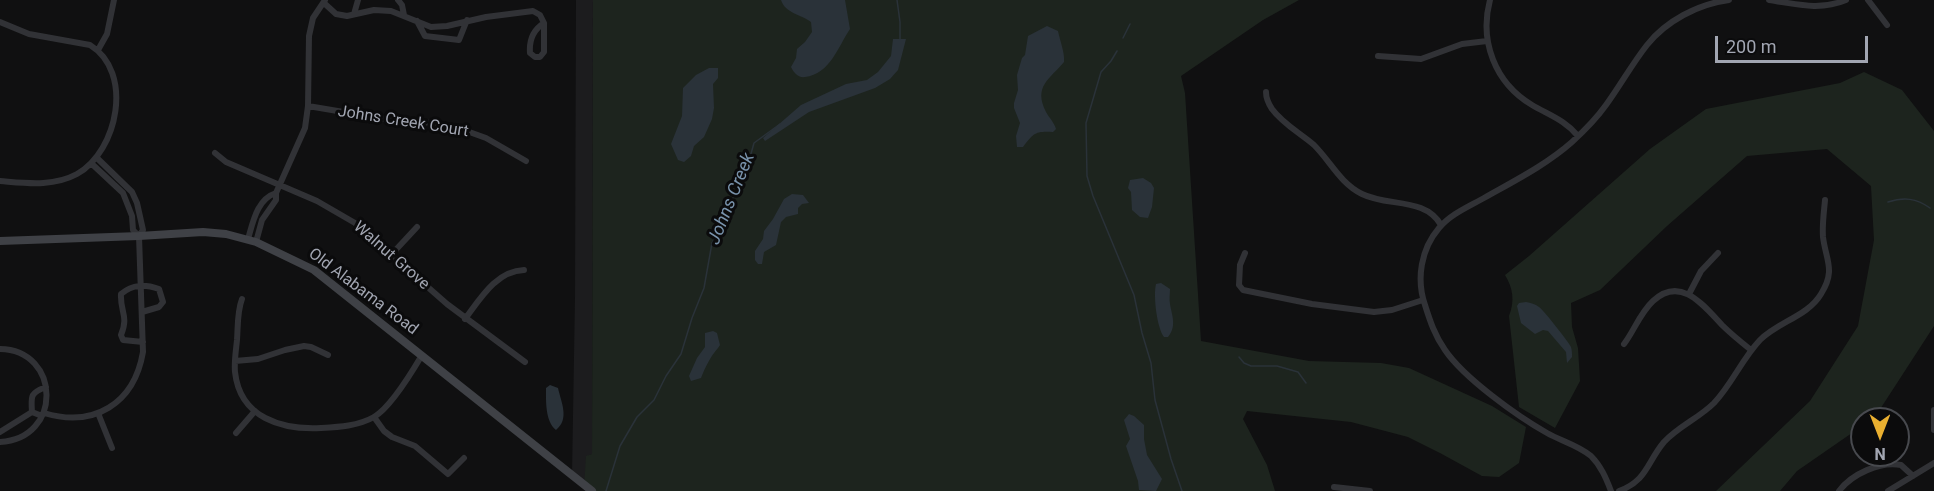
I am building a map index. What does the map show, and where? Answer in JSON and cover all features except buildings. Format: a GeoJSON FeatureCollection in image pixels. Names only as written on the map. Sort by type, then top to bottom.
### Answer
{"type":"FeatureCollection","features":[{"type":"Feature","properties":{"kind":"main road","name":"Old Alabama Road"},"geometry":{"type":"LineString","coordinates":[[0,241],[203,232],[252,240],[314,270],[590,489]]}},
{"type":"Feature","properties":{"kind":"street"},"geometry":{"type":"LineString","coordinates":[[98,50],[107,34],[114,0]]}},
{"type":"Feature","properties":{"kind":"street"},"geometry":{"type":"LineString","coordinates":[[354,14],[358,0]]}},
{"type":"Feature","properties":{"kind":"street"},"geometry":{"type":"LineString","coordinates":[[399,0],[404,15]]}},
{"type":"Feature","properties":{"kind":"street"},"geometry":{"type":"LineString","coordinates":[[1490,0],[1486,24],[1487,41],[1495,66],[1510,88],[1530,104],[1562,120],[1578,136]]}},
{"type":"Feature","properties":{"kind":"street"},"geometry":{"type":"LineString","coordinates":[[1611,491],[1601,468],[1589,454],[1532,423],[1459,367],[1439,340],[1423,300],[1420,279],[1422,261],[1430,240],[1441,225],[1455,214],[1540,166],[1578,136],[1606,105],[1648,44],[1661,31],[1676,20],[1700,8],[1729,0]]}},
{"type":"Feature","properties":{"kind":"street"},"geometry":{"type":"LineString","coordinates":[[1769,0],[1818,7],[1846,0]]}},
{"type":"Feature","properties":{"kind":"street"},"geometry":{"type":"LineString","coordinates":[[1868,0],[1887,25]]}},
{"type":"Feature","properties":{"kind":"street"},"geometry":{"type":"LineString","coordinates":[[252,240],[259,207],[267,197],[276,193],[302,136],[308,106],[309,36],[313,18],[324,1],[336,14],[347,16],[382,10],[404,15],[431,27],[533,11],[540,15],[544,23],[544,52],[540,57],[535,57],[530,53],[530,40],[535,30],[544,23]]}},
{"type":"Feature","properties":{"kind":"street"},"geometry":{"type":"LineString","coordinates":[[416,20],[424,36],[459,40],[467,20]]}},
{"type":"Feature","properties":{"kind":"street"},"geometry":{"type":"LineString","coordinates":[[0,22],[29,34],[90,45],[98,50],[114,75],[116,113],[112,129],[95,161],[76,175],[53,183],[0,181]]}},
{"type":"Feature","properties":{"kind":"street"},"geometry":{"type":"LineString","coordinates":[[1378,56],[1421,59],[1462,44],[1487,41]]}},
{"type":"Feature","properties":{"kind":"street"},"geometry":{"type":"LineString","coordinates":[[1266,92],[1267,101],[1272,109],[1315,147],[1349,186],[1372,198],[1422,208],[1434,216],[1441,225]]}},
{"type":"Feature","properties":{"kind":"street","name":"Johns Creek Court"},"geometry":{"type":"LineString","coordinates":[[308,106],[385,120],[433,123],[460,129],[486,138],[526,161]]}},
{"type":"Feature","properties":{"kind":"street","name":"Walnut Grove"},"geometry":{"type":"LineString","coordinates":[[215,153],[226,162],[342,214],[365,231],[429,290],[525,362]]}},
{"type":"Feature","properties":{"kind":"street"},"geometry":{"type":"LineString","coordinates":[[0,432],[32,412],[71,418],[98,413],[113,405],[132,386],[141,362],[143,342],[139,236],[143,230],[140,214],[132,192],[95,161]]}},
{"type":"Feature","properties":{"kind":"street"},"geometry":{"type":"LineString","coordinates":[[95,161],[123,193],[132,216],[133,230],[139,236]]}},
{"type":"Feature","properties":{"kind":"street"},"geometry":{"type":"LineString","coordinates":[[1619,491],[1638,482],[1659,448],[1683,425],[1713,405],[1751,350],[1774,329],[1813,305],[1822,294],[1830,268],[1823,236],[1825,200]]}},
{"type":"Feature","properties":{"kind":"street"},"geometry":{"type":"LineString","coordinates":[[132,216],[140,214]]}},
{"type":"Feature","properties":{"kind":"street"},"geometry":{"type":"LineString","coordinates":[[391,255],[417,227]]}},
{"type":"Feature","properties":{"kind":"street"},"geometry":{"type":"LineString","coordinates":[[1245,253],[1240,265],[1240,289],[1312,304],[1374,312],[1392,310],[1423,300]]}},
{"type":"Feature","properties":{"kind":"street"},"geometry":{"type":"LineString","coordinates":[[1689,294],[1701,271],[1718,253]]}},
{"type":"Feature","properties":{"kind":"street"},"geometry":{"type":"LineString","coordinates":[[465,318],[490,286],[511,273],[524,270]]}},
{"type":"Feature","properties":{"kind":"street"},"geometry":{"type":"LineString","coordinates":[[142,312],[159,307],[163,302],[159,289],[141,285],[121,294],[126,323],[121,335],[123,340],[143,342]]}},
{"type":"Feature","properties":{"kind":"street"},"geometry":{"type":"LineString","coordinates":[[1624,344],[1647,308],[1655,300],[1671,292],[1689,294],[1701,302],[1724,327],[1751,350]]}},
{"type":"Feature","properties":{"kind":"street"},"geometry":{"type":"LineString","coordinates":[[242,299],[235,361],[239,388],[255,411],[272,422],[300,429],[350,426],[374,417],[407,380],[422,355]]}},
{"type":"Feature","properties":{"kind":"street"},"geometry":{"type":"LineString","coordinates":[[235,361],[258,359],[304,346],[328,355]]}},
{"type":"Feature","properties":{"kind":"street"},"geometry":{"type":"LineString","coordinates":[[0,350],[17,352],[27,357],[40,371],[46,387],[47,402],[43,415],[30,432],[20,438],[0,442]]}},
{"type":"Feature","properties":{"kind":"street"},"geometry":{"type":"LineString","coordinates":[[32,412],[31,398],[36,390],[46,387]]}},
{"type":"Feature","properties":{"kind":"street"},"geometry":{"type":"LineString","coordinates":[[1934,410],[1934,430]]}},
{"type":"Feature","properties":{"kind":"street"},"geometry":{"type":"LineString","coordinates":[[236,433],[255,411]]}},
{"type":"Feature","properties":{"kind":"street"},"geometry":{"type":"LineString","coordinates":[[98,413],[112,448]]}},
{"type":"Feature","properties":{"kind":"street"},"geometry":{"type":"LineString","coordinates":[[374,417],[384,431],[392,437],[415,446],[448,474],[464,458]]}},
{"type":"Feature","properties":{"kind":"street"},"geometry":{"type":"LineString","coordinates":[[1888,491],[1934,463]]}},
{"type":"Feature","properties":{"kind":"street"},"geometry":{"type":"LineString","coordinates":[[1839,491],[1856,474],[1887,465],[1901,465],[1912,476]]}},
{"type":"Feature","properties":{"kind":"street"},"geometry":{"type":"LineString","coordinates":[[1334,487],[1370,491]]}},
{"type":"Feature","properties":{"kind":"shaded area"},"geometry":{"type":"Polygon","coordinates":[[[576,0],[593,0],[592,454],[586,457],[587,488],[572,475],[576,0]]]}},
{"type":"Feature","properties":{"kind":"shaded area"},"geometry":{"type":"Polygon","coordinates":[[[593,0],[1299,0],[1263,20],[1181,76],[1185,93],[1201,341],[1309,361],[1381,363],[1409,368],[1492,406],[1526,427],[1519,463],[1499,477],[1482,476],[1408,437],[1351,422],[1247,411],[1243,419],[1267,465],[1275,491],[588,491],[584,488],[586,456],[592,454],[593,0]]]}},
{"type":"Feature","properties":{"kind":"shaded area"},"geometry":{"type":"Polygon","coordinates":[[[781,0],[845,0],[850,29],[832,59],[814,75],[800,77],[791,67],[796,58],[797,49],[812,32],[811,22],[789,11],[781,0]]]}},
{"type":"Feature","properties":{"kind":"shaded area"},"geometry":{"type":"Polygon","coordinates":[[[1047,26],[1058,31],[1064,58],[1064,62],[1045,84],[1041,96],[1046,112],[1056,129],[1053,132],[1035,134],[1023,147],[1017,147],[1016,136],[1020,123],[1014,103],[1018,90],[1017,75],[1025,55],[1028,36],[1047,26]]]}},
{"type":"Feature","properties":{"kind":"shaded area"},"geometry":{"type":"Polygon","coordinates":[[[893,39],[906,39],[898,70],[890,79],[875,88],[809,112],[765,141],[763,138],[801,105],[846,84],[867,80],[878,72],[891,56],[893,39]]]}},
{"type":"Feature","properties":{"kind":"shaded area"},"geometry":{"type":"Polygon","coordinates":[[[709,68],[718,68],[718,78],[713,84],[712,119],[704,137],[694,146],[691,156],[684,162],[678,160],[671,144],[682,116],[683,88],[696,75],[709,68]]]}},
{"type":"Feature","properties":{"kind":"shaded area"},"geometry":{"type":"Polygon","coordinates":[[[1864,72],[1902,90],[1934,131],[1934,326],[1881,407],[1850,407],[1850,434],[1797,471],[1780,491],[1716,491],[1810,401],[1858,326],[1874,240],[1871,186],[1827,149],[1747,156],[1667,226],[1600,290],[1571,303],[1580,381],[1555,428],[1519,407],[1509,316],[1512,295],[1505,275],[1650,149],[1706,109],[1840,83],[1864,72]]]}},
{"type":"Feature","properties":{"kind":"shaded area"},"geometry":{"type":"Polygon","coordinates":[[[1143,178],[1154,188],[1148,218],[1140,217],[1132,210],[1131,192],[1128,188],[1130,180],[1143,178]]]}},
{"type":"Feature","properties":{"kind":"shaded area"},"geometry":{"type":"Polygon","coordinates":[[[792,194],[803,195],[809,203],[802,204],[798,208],[798,214],[786,217],[781,222],[776,245],[764,252],[762,264],[758,264],[755,260],[755,251],[763,239],[764,231],[784,199],[792,194]]]}},
{"type":"Feature","properties":{"kind":"shaded area"},"geometry":{"type":"Polygon","coordinates":[[[1161,283],[1170,289],[1173,325],[1168,337],[1164,337],[1159,327],[1156,312],[1156,284],[1161,283]]]}},
{"type":"Feature","properties":{"kind":"shaded area"},"geometry":{"type":"Polygon","coordinates":[[[1526,302],[1541,309],[1570,345],[1572,357],[1567,363],[1566,352],[1548,331],[1543,330],[1535,334],[1521,323],[1517,306],[1519,303],[1526,302]]]}},
{"type":"Feature","properties":{"kind":"shaded area"},"geometry":{"type":"Polygon","coordinates":[[[713,331],[717,333],[720,345],[701,378],[691,381],[689,376],[705,347],[705,333],[713,331]]]}},
{"type":"Feature","properties":{"kind":"shaded area"},"geometry":{"type":"Polygon","coordinates":[[[550,385],[558,388],[564,416],[556,430],[552,426],[547,410],[546,388],[550,385]]]}},
{"type":"Feature","properties":{"kind":"shaded area"},"geometry":{"type":"Polygon","coordinates":[[[1129,414],[1144,425],[1147,455],[1162,479],[1156,491],[1139,490],[1126,446],[1130,439],[1124,420],[1129,414]]]}},
{"type":"Feature","properties":{"kind":"waterway","name":"Johns Creek"},"geometry":{"type":"LineString","coordinates":[[897,0],[900,39]]}},
{"type":"Feature","properties":{"kind":"waterway"},"geometry":{"type":"LineString","coordinates":[[1123,38],[1130,24]]}},
{"type":"Feature","properties":{"kind":"waterway"},"geometry":{"type":"LineString","coordinates":[[1117,51],[1101,72],[1086,123],[1087,176],[1134,295],[1151,363],[1155,400],[1182,491]]}},
{"type":"Feature","properties":{"kind":"waterway","name":"Johns Creek"},"geometry":{"type":"LineString","coordinates":[[606,491],[620,446],[637,417],[654,400],[681,354],[704,288],[712,243],[725,222],[731,202],[745,175],[754,143],[780,124]]}},
{"type":"Feature","properties":{"kind":"waterway"},"geometry":{"type":"LineString","coordinates":[[1888,202],[1910,199],[1930,208]]}},
{"type":"Feature","properties":{"kind":"waterway"},"geometry":{"type":"LineString","coordinates":[[1239,357],[1251,366],[1277,366],[1298,372],[1306,383]]}}]}
